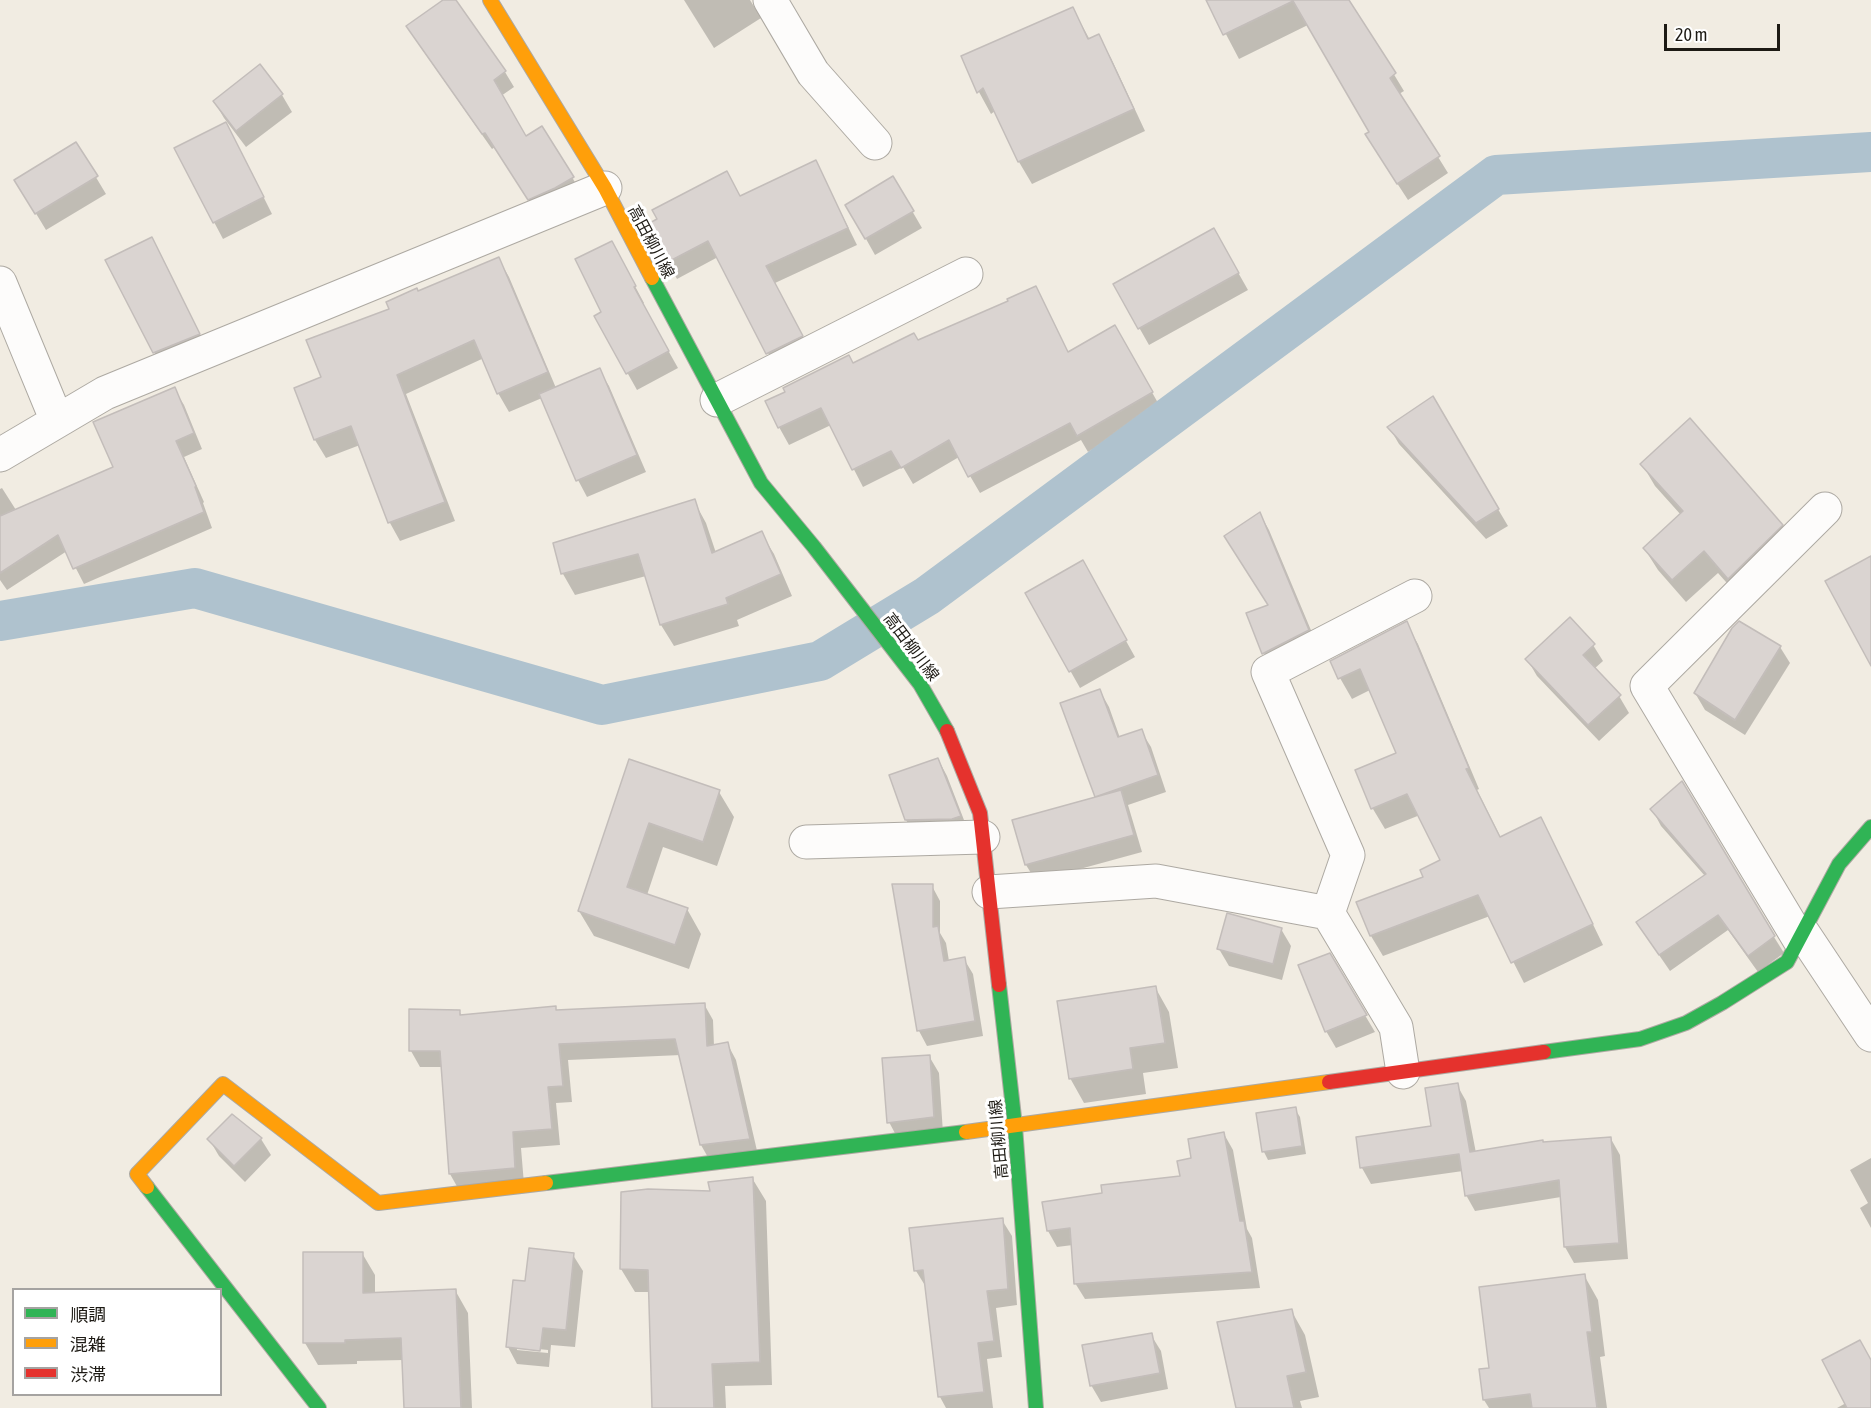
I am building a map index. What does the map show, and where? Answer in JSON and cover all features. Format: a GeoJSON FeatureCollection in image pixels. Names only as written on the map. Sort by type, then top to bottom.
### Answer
{"type":"FeatureCollection","features":[{"type":"Feature","properties":{"kind":"street","name":"高田柳川線"},"geometry":{"type":"LineString","coordinates":[[490,0],[605,188],[761,483],[814,547],[920,684],[951,738],[980,813],[1015,1126],[1036,1408]]}},
{"type":"Feature","properties":{"kind":"street"},"geometry":{"type":"LineString","coordinates":[[770,0],[813,73],[875,143]]}},
{"type":"Feature","properties":{"kind":"street"},"geometry":{"type":"LineString","coordinates":[[0,454],[105,393],[605,188]]}},
{"type":"Feature","properties":{"kind":"street"},"geometry":{"type":"LineString","coordinates":[[717,400],[966,274]]}},
{"type":"Feature","properties":{"kind":"street"},"geometry":{"type":"LineString","coordinates":[[0,283],[57,421]]}},
{"type":"Feature","properties":{"kind":"street"},"geometry":{"type":"LineString","coordinates":[[1825,509],[1647,687],[1801,936],[1871,1035]]}},
{"type":"Feature","properties":{"kind":"street"},"geometry":{"type":"LineString","coordinates":[[1328,913],[1348,855],[1268,672],[1415,596]]}},
{"type":"Feature","properties":{"kind":"street"},"geometry":{"type":"LineString","coordinates":[[318,1408],[137,1174],[223,1084],[378,1203],[1015,1126],[1640,1039],[1686,1023],[1787,962],[1839,864],[1871,827]]}},
{"type":"Feature","properties":{"kind":"street"},"geometry":{"type":"LineString","coordinates":[[806,842],[983,837]]}},
{"type":"Feature","properties":{"kind":"street"},"geometry":{"type":"LineString","coordinates":[[989,892],[1155,881],[1328,913],[1396,1027],[1403,1072]]}},
{"type":"Feature","properties":{"kind":"building"},"geometry":{"type":"Polygon","coordinates":[[[443,0],[456,0],[506,71],[494,80],[526,136],[542,126],[574,177],[528,200],[485,133],[482,134],[406,26],[443,0]]]}},
{"type":"Feature","properties":{"kind":"building"},"geometry":{"type":"Polygon","coordinates":[[[1206,0],[1349,0],[1396,73],[1390,78],[1440,156],[1397,184],[1365,134],[1369,132],[1293,1],[1223,35],[1206,0]]]}},
{"type":"Feature","properties":{"kind":"building"},"geometry":{"type":"Polygon","coordinates":[[[1073,7],[1088,39],[1099,34],[1134,109],[1018,162],[983,88],[977,93],[961,56],[1073,7]]]}},
{"type":"Feature","properties":{"kind":"building"},"geometry":{"type":"Polygon","coordinates":[[[260,64],[283,94],[236,131],[213,101],[260,64]]]}},
{"type":"Feature","properties":{"kind":"building"},"geometry":{"type":"Polygon","coordinates":[[[226,122],[264,197],[213,223],[174,148],[226,122]]]}},
{"type":"Feature","properties":{"kind":"building"},"geometry":{"type":"Polygon","coordinates":[[[76,142],[98,176],[35,214],[14,180],[76,142]]]}},
{"type":"Feature","properties":{"kind":"building"},"geometry":{"type":"Polygon","coordinates":[[[816,160],[848,228],[766,266],[803,336],[766,354],[708,241],[666,263],[646,225],[657,219],[652,210],[727,171],[740,196],[816,160]]]}},
{"type":"Feature","properties":{"kind":"building"},"geometry":{"type":"Polygon","coordinates":[[[893,176],[914,211],[865,239],[845,205],[893,176]]]}},
{"type":"Feature","properties":{"kind":"building"},"geometry":{"type":"Polygon","coordinates":[[[1214,228],[1239,273],[1138,329],[1113,284],[1214,228]]]}},
{"type":"Feature","properties":{"kind":"building"},"geometry":{"type":"Polygon","coordinates":[[[152,237],[200,334],[153,353],[105,260],[152,237]]]}},
{"type":"Feature","properties":{"kind":"building"},"geometry":{"type":"Polygon","coordinates":[[[612,241],[669,351],[626,374],[594,316],[601,312],[575,259],[612,241]]]}},
{"type":"Feature","properties":{"kind":"building"},"geometry":{"type":"Polygon","coordinates":[[[499,257],[548,372],[497,394],[474,340],[397,375],[445,502],[388,523],[351,426],[314,440],[294,388],[321,377],[306,340],[389,309],[386,302],[499,257]]]}},
{"type":"Feature","properties":{"kind":"building"},"geometry":{"type":"Polygon","coordinates":[[[1036,286],[1068,352],[1115,325],[1153,392],[1077,436],[1070,423],[968,477],[949,440],[901,468],[891,451],[852,470],[821,408],[778,428],[765,401],[785,392],[783,388],[849,355],[853,363],[914,333],[918,340],[1008,301],[1007,299],[1036,286]]]}},
{"type":"Feature","properties":{"kind":"building"},"geometry":{"type":"Polygon","coordinates":[[[600,368],[637,455],[576,481],[539,394],[600,368]]]}},
{"type":"Feature","properties":{"kind":"building"},"geometry":{"type":"Polygon","coordinates":[[[175,387],[194,433],[176,441],[196,486],[204,512],[73,569],[58,535],[0,573],[0,516],[113,467],[93,422],[175,387]]]}},
{"type":"Feature","properties":{"kind":"building"},"geometry":{"type":"Polygon","coordinates":[[[1433,396],[1499,509],[1476,523],[1387,427],[1433,396]]]}},
{"type":"Feature","properties":{"kind":"building"},"geometry":{"type":"Polygon","coordinates":[[[1690,418],[1783,525],[1728,579],[1704,551],[1672,580],[1643,548],[1683,511],[1640,464],[1690,418]]]}},
{"type":"Feature","properties":{"kind":"building"},"geometry":{"type":"Polygon","coordinates":[[[695,499],[712,553],[762,531],[781,574],[726,598],[728,604],[660,625],[638,554],[561,574],[553,543],[695,499]]]}},
{"type":"Feature","properties":{"kind":"building"},"geometry":{"type":"Polygon","coordinates":[[[1260,512],[1309,630],[1262,654],[1246,613],[1268,605],[1224,536],[1260,512]]]}},
{"type":"Feature","properties":{"kind":"building"},"geometry":{"type":"Polygon","coordinates":[[[1871,556],[1871,666],[1825,581],[1871,556]]]}},
{"type":"Feature","properties":{"kind":"building"},"geometry":{"type":"Polygon","coordinates":[[[1083,560],[1127,640],[1069,672],[1025,593],[1083,560]]]}},
{"type":"Feature","properties":{"kind":"building"},"geometry":{"type":"Polygon","coordinates":[[[1570,617],[1595,644],[1583,655],[1621,695],[1588,725],[1525,659],[1570,617]]]}},
{"type":"Feature","properties":{"kind":"building"},"geometry":{"type":"Polygon","coordinates":[[[1407,621],[1469,768],[1466,769],[1500,837],[1541,817],[1593,924],[1511,963],[1478,895],[1370,936],[1356,902],[1423,877],[1420,870],[1440,860],[1407,794],[1371,809],[1355,770],[1396,753],[1360,669],[1338,679],[1330,661],[1407,621]]]}},
{"type":"Feature","properties":{"kind":"building"},"geometry":{"type":"Polygon","coordinates":[[[1739,621],[1781,646],[1735,720],[1694,693],[1732,628],[1739,621]]]}},
{"type":"Feature","properties":{"kind":"building"},"geometry":{"type":"Polygon","coordinates":[[[1100,689],[1118,737],[1142,729],[1158,775],[1095,797],[1060,703],[1100,689]]]}},
{"type":"Feature","properties":{"kind":"building"},"geometry":{"type":"Polygon","coordinates":[[[938,758],[961,816],[952,819],[905,820],[889,775],[938,758]]]}},
{"type":"Feature","properties":{"kind":"building"},"geometry":{"type":"Polygon","coordinates":[[[629,759],[720,790],[703,842],[649,823],[627,887],[688,908],[675,945],[578,911],[629,759]]]}},
{"type":"Feature","properties":{"kind":"building"},"geometry":{"type":"Polygon","coordinates":[[[1682,781],[1775,936],[1748,956],[1718,915],[1659,955],[1636,922],[1706,874],[1650,809],[1682,781]]]}},
{"type":"Feature","properties":{"kind":"building"},"geometry":{"type":"Polygon","coordinates":[[[1121,790],[1134,835],[1025,865],[1012,820],[1121,790]]]}},
{"type":"Feature","properties":{"kind":"building"},"geometry":{"type":"Polygon","coordinates":[[[892,884],[933,884],[933,927],[938,926],[944,961],[965,957],[975,1021],[917,1031],[892,884]]]}},
{"type":"Feature","properties":{"kind":"building"},"geometry":{"type":"Polygon","coordinates":[[[1227,913],[1282,928],[1273,964],[1217,949],[1227,913]]]}},
{"type":"Feature","properties":{"kind":"building"},"geometry":{"type":"Polygon","coordinates":[[[1330,953],[1367,1015],[1325,1032],[1298,965],[1330,953]]]}},
{"type":"Feature","properties":{"kind":"building"},"geometry":{"type":"Polygon","coordinates":[[[1156,986],[1165,1043],[1130,1048],[1133,1069],[1069,1079],[1057,1001],[1156,986]]]}},
{"type":"Feature","properties":{"kind":"building"},"geometry":{"type":"Polygon","coordinates":[[[705,1003],[707,1046],[728,1042],[750,1139],[700,1145],[675,1039],[559,1044],[563,1086],[548,1087],[552,1129],[513,1132],[515,1168],[449,1174],[440,1051],[409,1051],[409,1009],[460,1010],[460,1015],[556,1006],[556,1010],[705,1003]]]}},
{"type":"Feature","properties":{"kind":"building"},"geometry":{"type":"Polygon","coordinates":[[[930,1055],[934,1117],[887,1123],[882,1058],[930,1055]]]}},
{"type":"Feature","properties":{"kind":"building"},"geometry":{"type":"Polygon","coordinates":[[[1458,1083],[1470,1152],[1543,1140],[1543,1142],[1611,1137],[1619,1243],[1564,1247],[1559,1180],[1465,1196],[1459,1154],[1360,1168],[1356,1137],[1431,1126],[1425,1088],[1458,1083]]]}},
{"type":"Feature","properties":{"kind":"building"},"geometry":{"type":"Polygon","coordinates":[[[1296,1107],[1302,1146],[1262,1152],[1256,1113],[1296,1107]]]}},
{"type":"Feature","properties":{"kind":"building"},"geometry":{"type":"Polygon","coordinates":[[[232,1114],[262,1138],[234,1166],[207,1139],[232,1114]]]}},
{"type":"Feature","properties":{"kind":"building"},"geometry":{"type":"Polygon","coordinates":[[[1224,1132],[1240,1221],[1244,1221],[1252,1272],[1074,1284],[1070,1228],[1047,1231],[1042,1202],[1102,1193],[1101,1185],[1180,1176],[1177,1161],[1191,1158],[1188,1139],[1224,1132]]]}},
{"type":"Feature","properties":{"kind":"building"},"geometry":{"type":"Polygon","coordinates":[[[753,1177],[760,1362],[712,1364],[714,1408],[652,1408],[648,1270],[620,1269],[621,1192],[648,1189],[710,1191],[708,1182],[753,1177]]]}},
{"type":"Feature","properties":{"kind":"building"},"geometry":{"type":"Polygon","coordinates":[[[1003,1218],[1008,1289],[987,1291],[994,1341],[978,1343],[984,1392],[938,1397],[923,1270],[914,1271],[909,1228],[1003,1218]]]}},
{"type":"Feature","properties":{"kind":"building"},"geometry":{"type":"Polygon","coordinates":[[[529,1248],[574,1253],[566,1330],[543,1328],[540,1351],[506,1347],[513,1280],[525,1281],[529,1248]]]}},
{"type":"Feature","properties":{"kind":"building"},"geometry":{"type":"Polygon","coordinates":[[[303,1252],[363,1252],[363,1293],[456,1289],[461,1408],[404,1408],[401,1338],[345,1340],[345,1343],[303,1343],[303,1252]]]}},
{"type":"Feature","properties":{"kind":"building"},"geometry":{"type":"Polygon","coordinates":[[[1585,1274],[1592,1332],[1587,1332],[1597,1408],[1532,1408],[1530,1394],[1483,1400],[1479,1369],[1489,1368],[1479,1287],[1585,1274]]]}},
{"type":"Feature","properties":{"kind":"building"},"geometry":{"type":"Polygon","coordinates":[[[1292,1309],[1306,1372],[1287,1376],[1294,1408],[1236,1408],[1217,1322],[1292,1309]]]}},
{"type":"Feature","properties":{"kind":"building"},"geometry":{"type":"Polygon","coordinates":[[[1152,1333],[1160,1373],[1090,1386],[1082,1345],[1152,1333]]]}},
{"type":"Feature","properties":{"kind":"building"},"geometry":{"type":"Polygon","coordinates":[[[1860,1340],[1871,1360],[1871,1408],[1847,1408],[1822,1360],[1860,1340]]]}},
{"type":"Feature","properties":{"kind":"waterway"},"geometry":{"type":"LineString","coordinates":[[0,621],[195,588],[602,705],[820,661],[927,596],[1496,175],[1871,152]]}},
{"type":"Feature","properties":{"kind":"traffic: fast"},"geometry":{"type":"LineString","coordinates":[[652,278],[761,483],[814,547],[920,684],[947,731]]}},
{"type":"Feature","properties":{"kind":"traffic: fast"},"geometry":{"type":"LineString","coordinates":[[1544,1052],[1640,1039],[1686,1023],[1787,962],[1839,864],[1871,827]]}},
{"type":"Feature","properties":{"kind":"traffic: fast"},"geometry":{"type":"LineString","coordinates":[[999,985],[1015,1126],[1036,1408]]}},
{"type":"Feature","properties":{"kind":"traffic: fast"},"geometry":{"type":"LineString","coordinates":[[546,1183],[966,1132]]}},
{"type":"Feature","properties":{"kind":"traffic: fast"},"geometry":{"type":"LineString","coordinates":[[147,1187],[319,1408]]}},
{"type":"Feature","properties":{"kind":"traffic: slow"},"geometry":{"type":"LineString","coordinates":[[490,0],[605,188],[652,278]]}},
{"type":"Feature","properties":{"kind":"traffic: slow"},"geometry":{"type":"LineString","coordinates":[[966,1132],[1329,1082]]}},
{"type":"Feature","properties":{"kind":"traffic: slow"},"geometry":{"type":"LineString","coordinates":[[147,1187],[137,1174],[223,1084],[378,1203],[546,1183]]}},
{"type":"Feature","properties":{"kind":"traffic: jam"},"geometry":{"type":"LineString","coordinates":[[947,731],[980,813],[999,985]]}},
{"type":"Feature","properties":{"kind":"traffic: jam"},"geometry":{"type":"LineString","coordinates":[[1329,1082],[1544,1052]]}}]}
